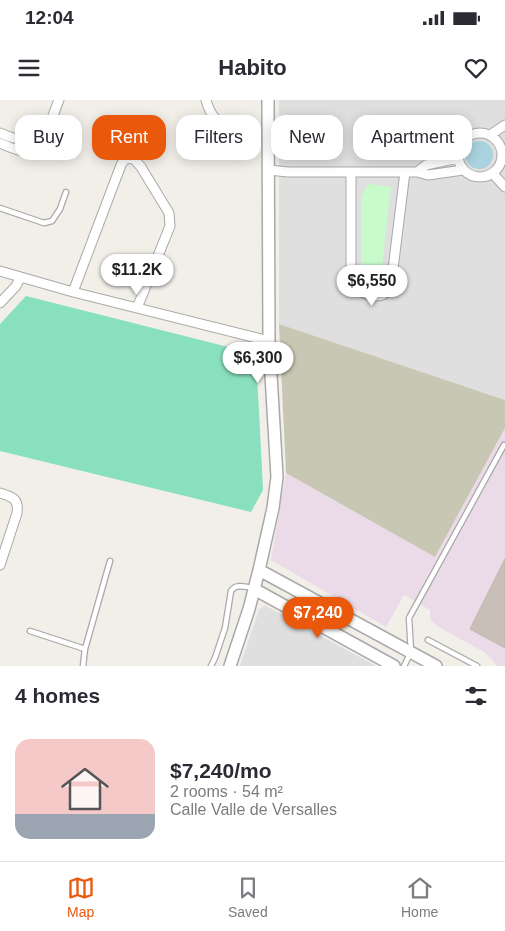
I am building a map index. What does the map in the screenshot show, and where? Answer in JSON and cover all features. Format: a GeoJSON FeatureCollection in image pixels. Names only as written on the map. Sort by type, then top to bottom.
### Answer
{"type":"FeatureCollection","features":[{"type":"Feature","properties":{"kind":"street"},"geometry":{"type":"LineString","coordinates":[[0,133],[3,142],[29,152],[35,150],[40,146],[58,100]]}},
{"type":"Feature","properties":{"kind":"street"},"geometry":{"type":"LineString","coordinates":[[206,100],[213,115]]}},
{"type":"Feature","properties":{"kind":"street"},"geometry":{"type":"LineString","coordinates":[[230,666],[244,626],[259,570],[273,508],[277,477],[269,341],[268,100]]}},
{"type":"Feature","properties":{"kind":"street"},"geometry":{"type":"LineString","coordinates":[[490,135],[505,125]]}},
{"type":"Feature","properties":{"kind":"street"},"geometry":{"type":"LineString","coordinates":[[459,160],[463,170],[474,177],[480,178],[493,174],[503,165],[503,147],[495,138],[478,133],[472,135]]}},
{"type":"Feature","properties":{"kind":"street"},"geometry":{"type":"LineString","coordinates":[[73,292],[121,165],[124,160],[130,158],[136,160],[141,167],[169,213],[170,226],[137,308]]}},
{"type":"Feature","properties":{"kind":"street"},"geometry":{"type":"LineString","coordinates":[[416,172],[426,165],[449,160]]}},
{"type":"Feature","properties":{"kind":"street"},"geometry":{"type":"LineString","coordinates":[[269,170],[288,172],[416,172],[428,175],[463,170]]}},
{"type":"Feature","properties":{"kind":"street"},"geometry":{"type":"LineString","coordinates":[[350,172],[351,281],[356,290],[380,296],[388,291],[392,278],[405,172]]}},
{"type":"Feature","properties":{"kind":"street"},"geometry":{"type":"LineString","coordinates":[[493,174],[505,187]]}},
{"type":"Feature","properties":{"kind":"street"},"geometry":{"type":"LineString","coordinates":[[0,271],[73,292],[269,341]]}},
{"type":"Feature","properties":{"kind":"street"},"geometry":{"type":"LineString","coordinates":[[0,304],[16,286],[20,278]]}},
{"type":"Feature","properties":{"kind":"street"},"geometry":{"type":"LineString","coordinates":[[0,493],[11,497],[18,506],[0,565]]}},
{"type":"Feature","properties":{"kind":"street"},"geometry":{"type":"LineString","coordinates":[[259,570],[436,666]]}},
{"type":"Feature","properties":{"kind":"street"},"geometry":{"type":"LineString","coordinates":[[254,588],[394,666]]}},
{"type":"Feature","properties":{"kind":"lane"},"geometry":{"type":"LineString","coordinates":[[0,208],[44,223],[52,221],[60,209],[66,192]]}},
{"type":"Feature","properties":{"kind":"lane"},"geometry":{"type":"LineString","coordinates":[[404,666],[411,652],[409,618],[504,445]]}},
{"type":"Feature","properties":{"kind":"lane"},"geometry":{"type":"LineString","coordinates":[[83,666],[85,649],[110,561]]}},
{"type":"Feature","properties":{"kind":"lane"},"geometry":{"type":"LineString","coordinates":[[211,666],[225,628],[231,591],[237,586],[254,588]]}},
{"type":"Feature","properties":{"kind":"lane"},"geometry":{"type":"LineString","coordinates":[[30,631],[85,649]]}},
{"type":"Feature","properties":{"kind":"lane"},"geometry":{"type":"LineString","coordinates":[[428,640],[477,666]]}},
{"type":"Feature","properties":{"kind":"shaded area"},"geometry":{"type":"Polygon","coordinates":[[[279,100],[505,100],[505,400],[279,324],[279,160],[343,160],[343,115],[279,115],[279,100]]]}},
{"type":"Feature","properties":{"kind":"shaded area"},"geometry":{"type":"Polygon","coordinates":[[[279,324],[505,400],[505,428],[435,557],[286,473],[279,324]]]}},
{"type":"Feature","properties":{"kind":"shaded area"},"geometry":{"type":"Polygon","coordinates":[[[505,428],[505,666],[497,666],[484,652],[437,626],[430,618],[430,610],[404,595],[386,627],[271,560],[286,473],[435,557],[505,428]]]}},
{"type":"Feature","properties":{"kind":"shaded area"},"geometry":{"type":"Polygon","coordinates":[[[266,606],[376,666],[240,666],[259,610],[266,606]]]}},
{"type":"Feature","properties":{"kind":"green space"},"geometry":{"type":"Polygon","coordinates":[[[368,184],[391,187],[381,276],[376,281],[368,280],[361,275],[361,196],[368,184]]]}},
{"type":"Feature","properties":{"kind":"green space"},"geometry":{"type":"Polygon","coordinates":[[[26,296],[256,354],[263,490],[251,512],[0,451],[0,324],[26,296]]]}},
{"type":"Feature","properties":{"kind":"water"},"geometry":{"type":"Polygon","coordinates":[[[474,142],[484,142],[492,150],[492,160],[484,168],[474,168],[466,160],[472,160],[472,143],[474,142]]]}},
{"type":"Feature","properties":{"kind":"building"},"geometry":{"type":"Polygon","coordinates":[[[505,559],[505,648],[470,629],[505,559]]]}}]}
